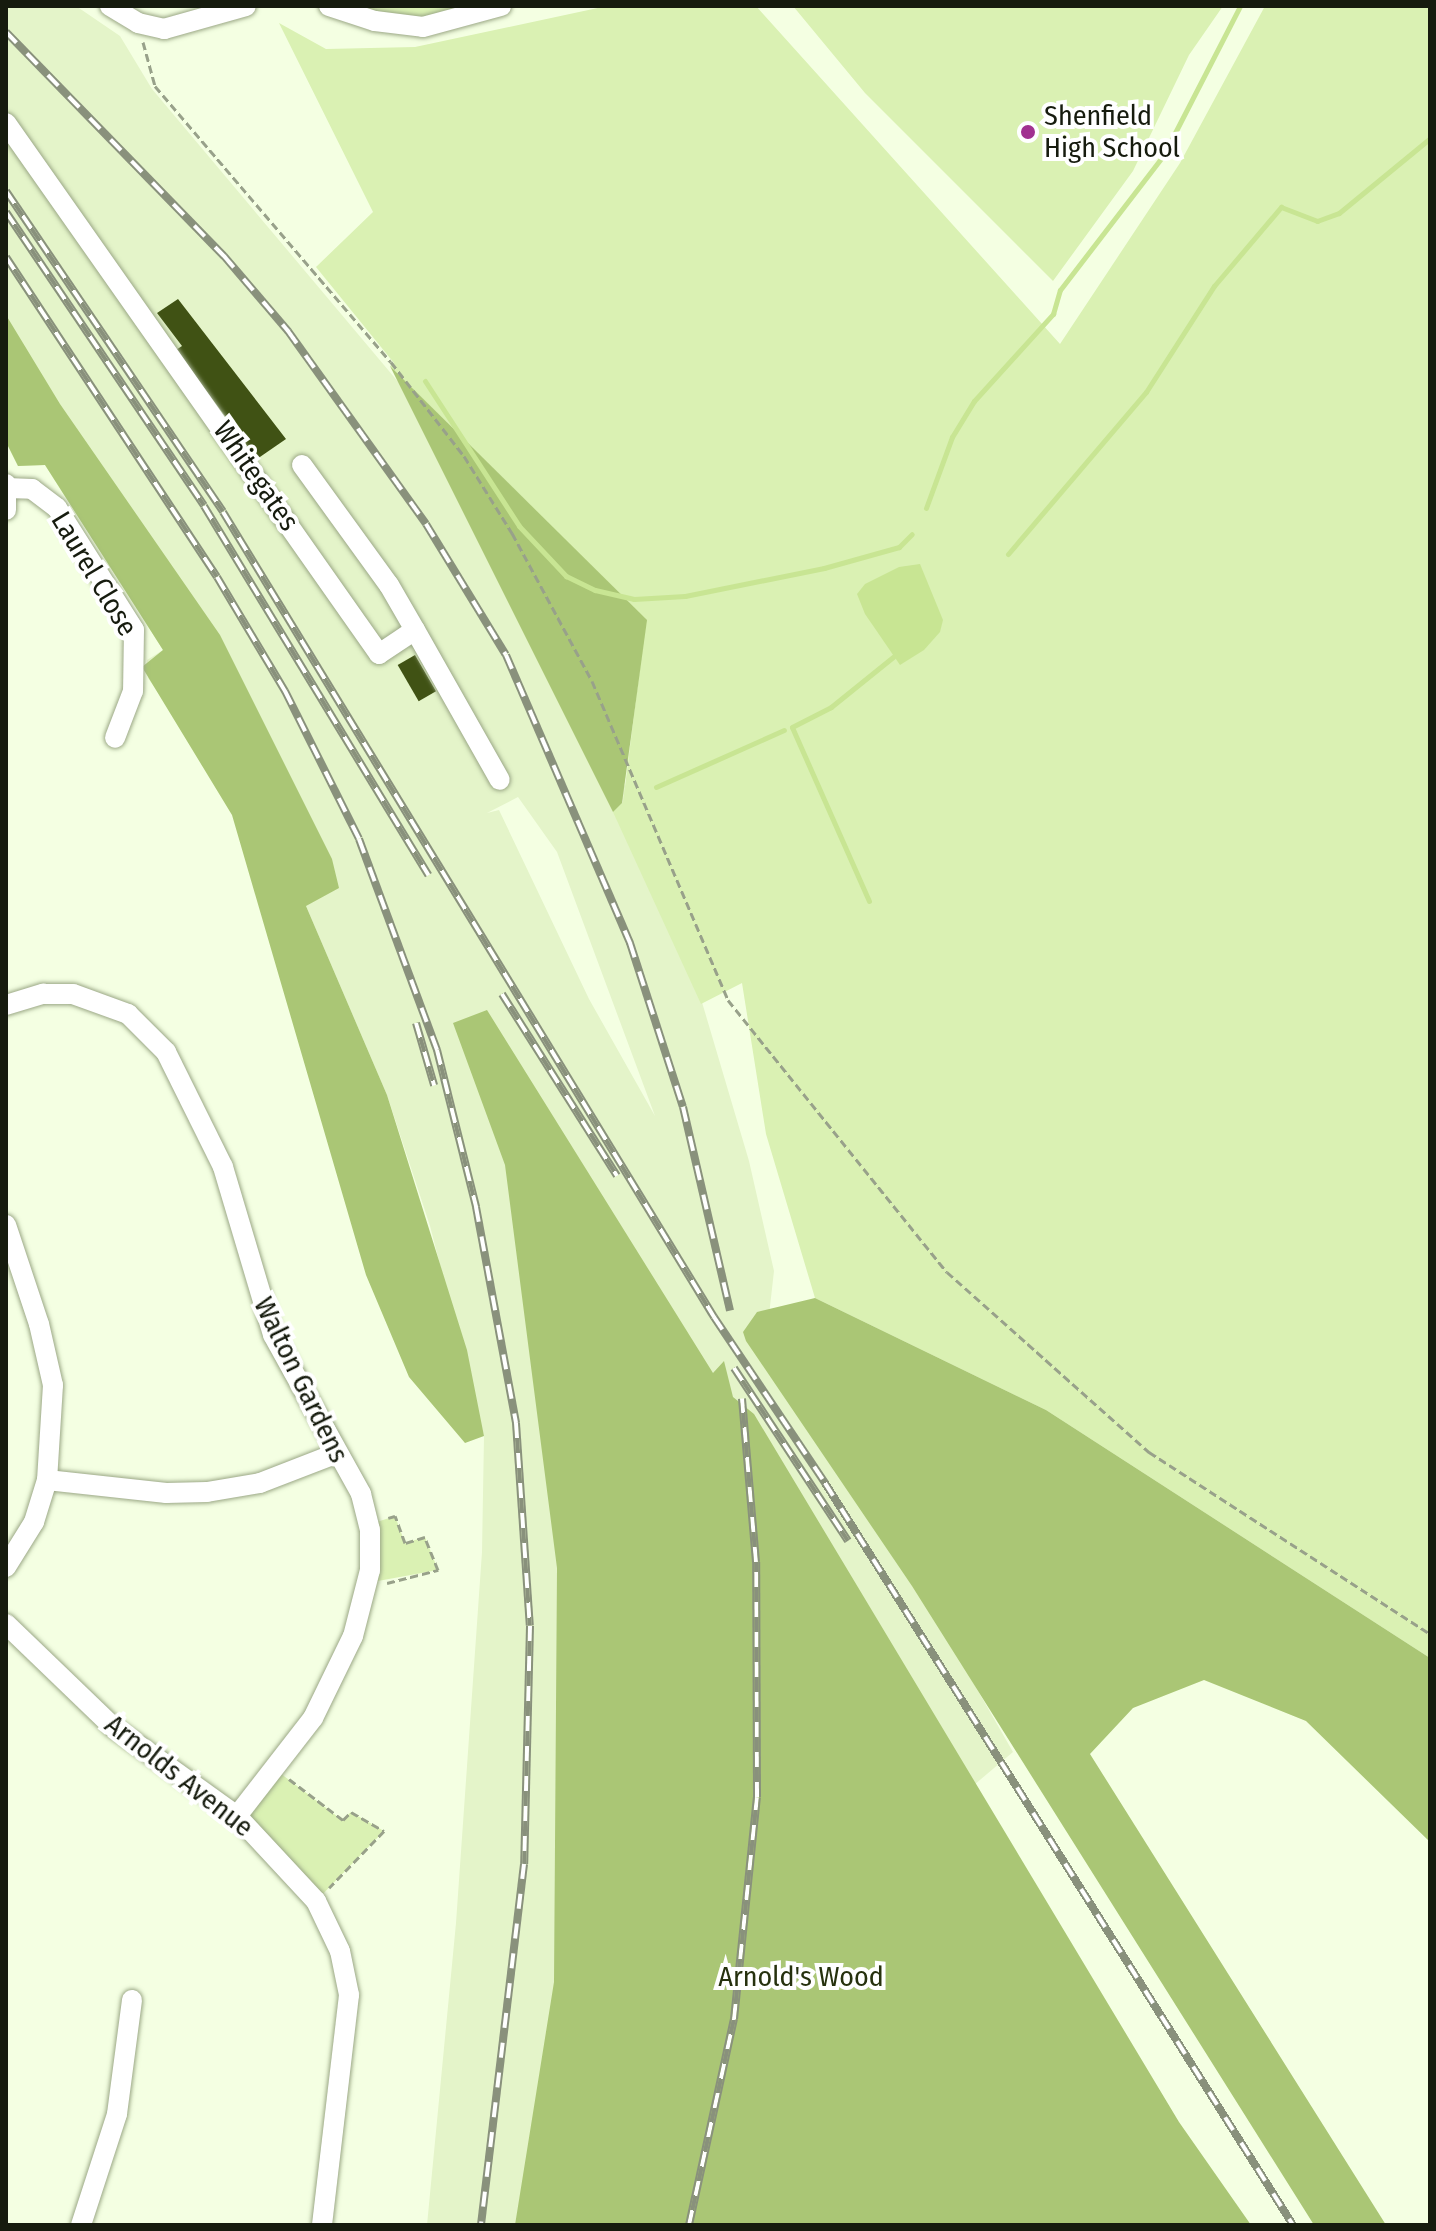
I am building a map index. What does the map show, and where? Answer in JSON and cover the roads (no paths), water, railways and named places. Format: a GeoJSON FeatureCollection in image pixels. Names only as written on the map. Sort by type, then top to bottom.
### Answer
{"type":"FeatureCollection","features":[{"type":"Feature","properties":{"kind":"street"},"geometry":{"type":"LineString","coordinates":[[110,6],[138,23],[164,29],[246,6]]}},
{"type":"Feature","properties":{"kind":"street"},"geometry":{"type":"LineString","coordinates":[[329,6],[375,21],[423,27],[501,6]]}},
{"type":"Feature","properties":{"kind":"street","name":"Whitegates"},"geometry":{"type":"LineString","coordinates":[[6,123],[379,654],[415,630]]}},
{"type":"Feature","properties":{"kind":"street"},"geometry":{"type":"LineString","coordinates":[[302,465],[389,585],[500,780]]}},
{"type":"Feature","properties":{"kind":"street"},"geometry":{"type":"LineString","coordinates":[[6,510],[7,486]]}},
{"type":"Feature","properties":{"kind":"street","name":"Laurel Close"},"geometry":{"type":"LineString","coordinates":[[7,486],[32,489],[57,508],[134,630],[133,691],[115,738]]}},
{"type":"Feature","properties":{"kind":"street","name":"Walton Gardens"},"geometry":{"type":"LineString","coordinates":[[6,1005],[43,994],[73,994],[128,1014],[166,1052],[223,1167],[273,1335],[335,1454],[361,1494],[368,1525],[367,1583],[337,1674],[276,1770],[237,1816]]}},
{"type":"Feature","properties":{"kind":"street"},"geometry":{"type":"LineString","coordinates":[[6,1225],[39,1324],[53,1385],[47,1480],[34,1522],[6,1567]]}},
{"type":"Feature","properties":{"kind":"street"},"geometry":{"type":"LineString","coordinates":[[47,1480],[166,1493],[207,1492],[260,1483],[335,1454]]}},
{"type":"Feature","properties":{"kind":"street","name":"Arnolds Avenue"},"geometry":{"type":"LineString","coordinates":[[6,1624],[113,1727],[237,1816],[316,1901],[340,1951],[349,1995],[322,2225]]}},
{"type":"Feature","properties":{"kind":"street"},"geometry":{"type":"LineString","coordinates":[[81,2225],[117,2114],[132,2000]]}},
{"type":"Feature","properties":{"kind":"waterway"},"geometry":{"type":"LineString","coordinates":[[926,508],[952,437],[974,401],[1053,314],[1060,290],[1163,156],[1240,6]]}},
{"type":"Feature","properties":{"kind":"waterway"},"geometry":{"type":"LineString","coordinates":[[1008,554],[1146,392],[1214,286],[1281,207],[1317,221],[1339,213],[1429,139]]}},
{"type":"Feature","properties":{"kind":"waterway"},"geometry":{"type":"LineString","coordinates":[[425,381],[519,526],[566,576],[595,590],[634,599],[685,596],[824,568],[899,547],[912,534]]}},
{"type":"Feature","properties":{"kind":"waterway"},"geometry":{"type":"LineString","coordinates":[[869,901],[792,727],[831,707],[893,657]]}},
{"type":"Feature","properties":{"kind":"waterway"},"geometry":{"type":"LineString","coordinates":[[656,787],[784,730]]}},
{"type":"Feature","properties":{"kind":"railway"},"geometry":{"type":"LineString","coordinates":[[6,32],[224,256],[288,331],[426,524],[506,655],[630,943],[683,1107],[730,1311]]}},
{"type":"Feature","properties":{"kind":"railway"},"geometry":{"type":"LineString","coordinates":[[6,191],[223,512],[714,1317],[825,1483],[1293,2225]]}},
{"type":"Feature","properties":{"kind":"railway"},"geometry":{"type":"LineString","coordinates":[[6,212],[204,506],[428,875]]}},
{"type":"Feature","properties":{"kind":"railway"},"geometry":{"type":"LineString","coordinates":[[6,257],[217,577],[285,691],[359,839],[437,1050],[476,1207],[516,1423],[530,1626],[524,1864],[481,2225]]}},
{"type":"Feature","properties":{"kind":"railway"},"geometry":{"type":"LineString","coordinates":[[502,994],[617,1176]]}},
{"type":"Feature","properties":{"kind":"railway"},"geometry":{"type":"LineString","coordinates":[[416,1023],[434,1085]]}},
{"type":"Feature","properties":{"kind":"railway"},"geometry":{"type":"LineString","coordinates":[[734,1368],[848,1541]]}},
{"type":"Feature","properties":{"kind":"railway"},"geometry":{"type":"LineString","coordinates":[[689,2225],[734,2019],[757,1797],[756,1562],[742,1399]]}},
{"type":"Feature","properties":{"kind":"place","name":"Shenfield High School"},"geometry":{"type":"Point","coordinates":[1028,132]}},
{"type":"Feature","properties":{"kind":"park label","name":"Arnold's Wood"},"geometry":{"type":"Point","coordinates":[801,1977]}}]}
